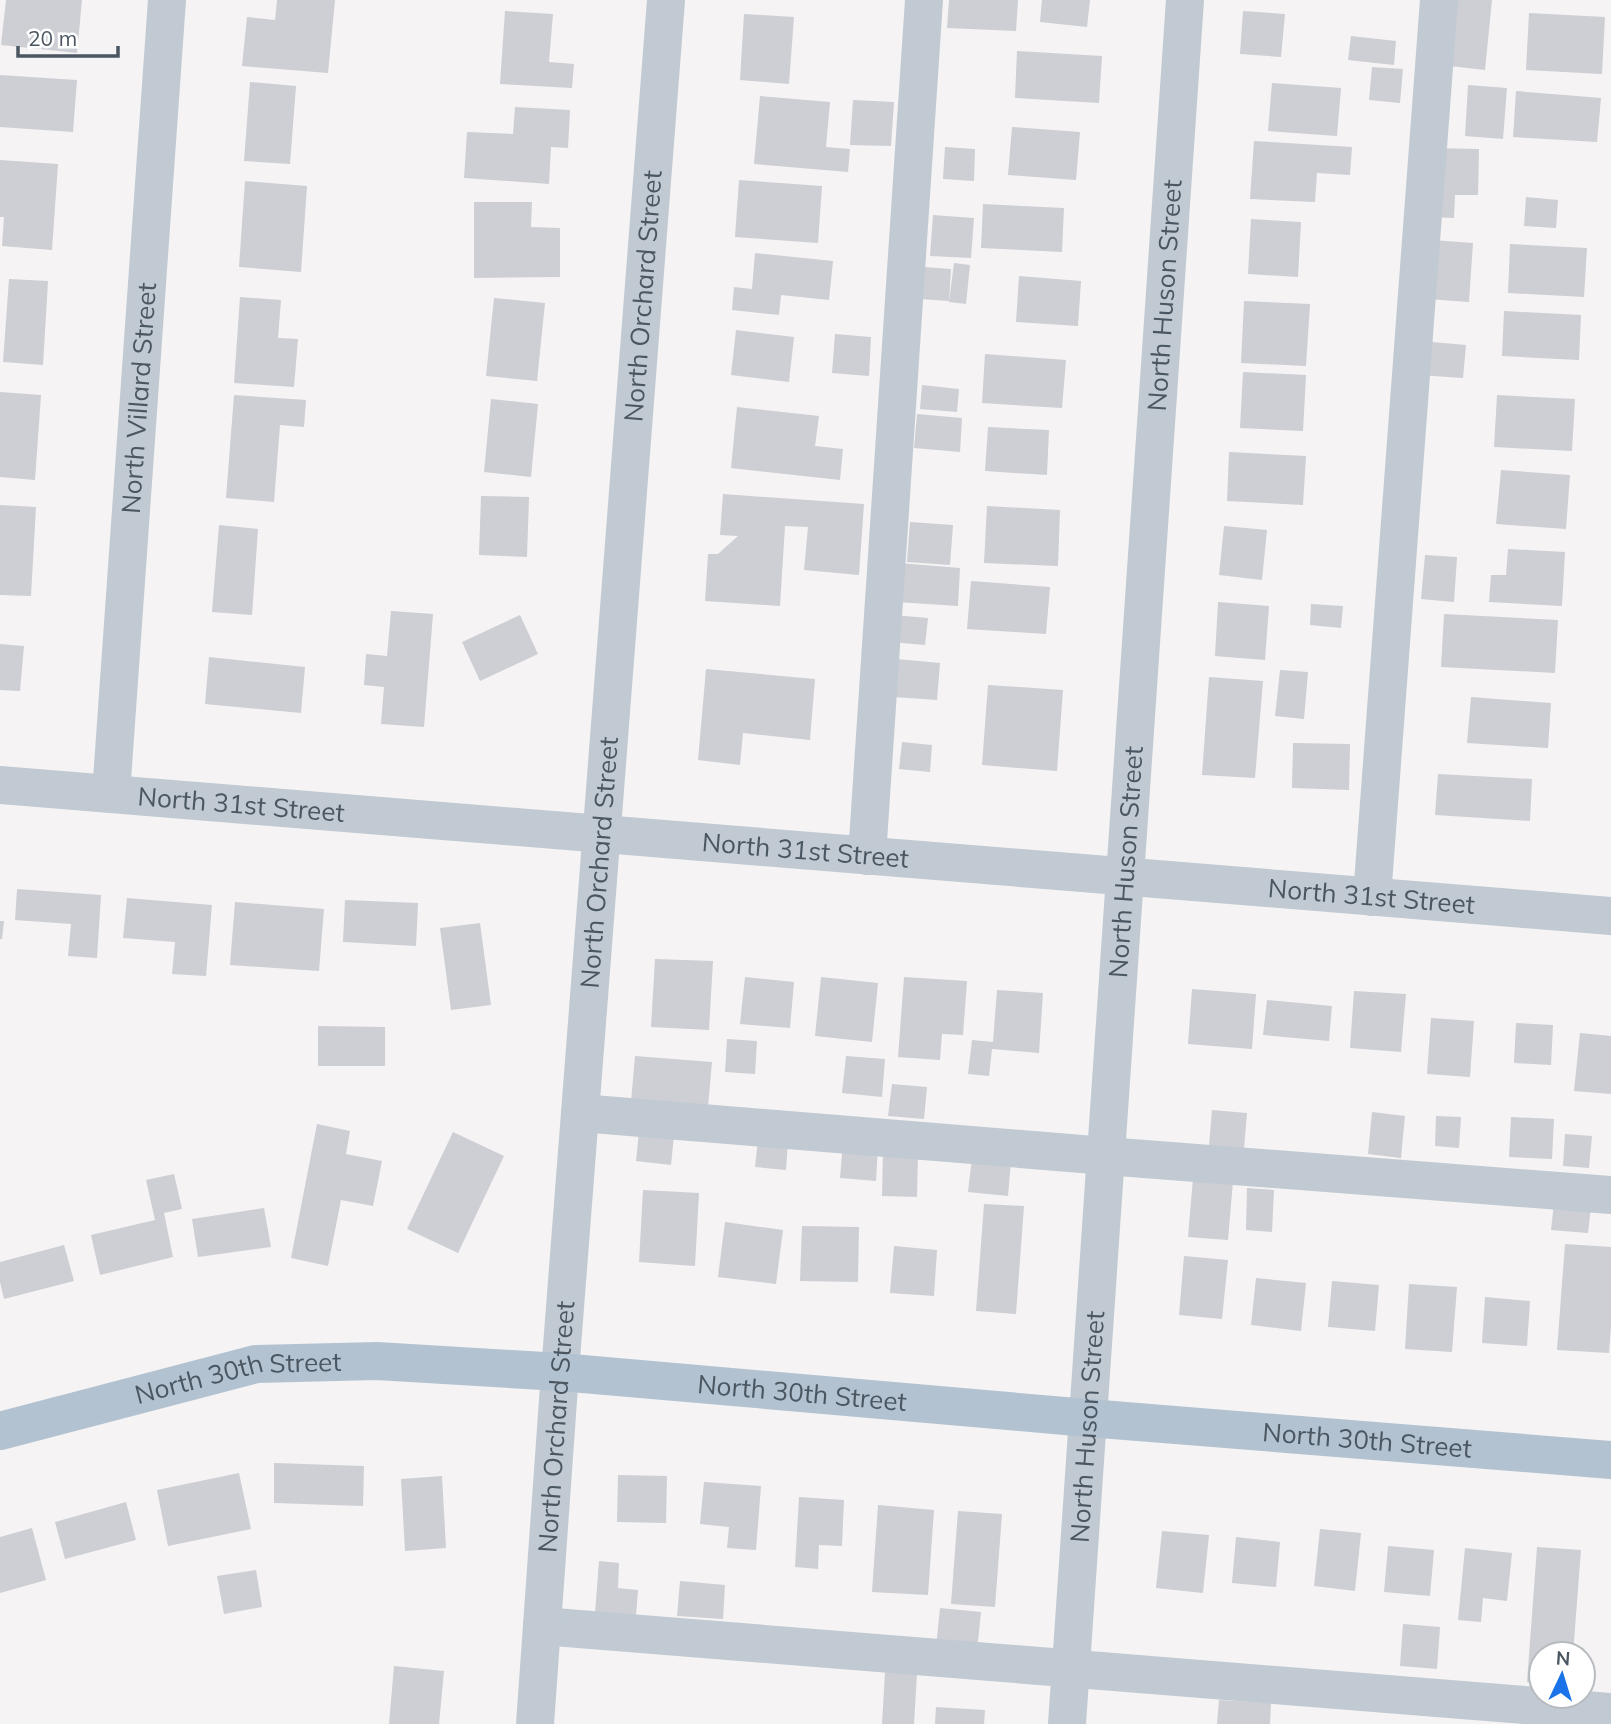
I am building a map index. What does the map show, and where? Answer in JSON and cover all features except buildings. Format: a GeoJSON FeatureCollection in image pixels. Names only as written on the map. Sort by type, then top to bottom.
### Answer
{"type":"FeatureCollection","features":[{"type":"Feature","properties":{"kind":"main road","name":"North 30th Street"},"geometry":{"type":"LineString","coordinates":[[0,1431],[256,1363],[377,1361],[560,1372],[1611,1460]]}},
{"type":"Feature","properties":{"kind":"street","name":"North Villard Street"},"geometry":{"type":"LineString","coordinates":[[111,794],[167,0]]}},
{"type":"Feature","properties":{"kind":"street","name":"North Orchard Street"},"geometry":{"type":"LineString","coordinates":[[535,1724],[666,0]]}},
{"type":"Feature","properties":{"kind":"street"},"geometry":{"type":"LineString","coordinates":[[867,856],[924,0]]}},
{"type":"Feature","properties":{"kind":"street","name":"North Huson Street"},"geometry":{"type":"LineString","coordinates":[[1067,1724],[1185,0]]}},
{"type":"Feature","properties":{"kind":"street"},"geometry":{"type":"LineString","coordinates":[[1372,897],[1438,0]]}},
{"type":"Feature","properties":{"kind":"street","name":"North 31st Street"},"geometry":{"type":"LineString","coordinates":[[0,785],[1611,916]]}},
{"type":"Feature","properties":{"kind":"street"},"geometry":{"type":"LineString","coordinates":[[580,1112],[1611,1195]]}},
{"type":"Feature","properties":{"kind":"street"},"geometry":{"type":"LineString","coordinates":[[542,1626],[1611,1712]]}}]}
